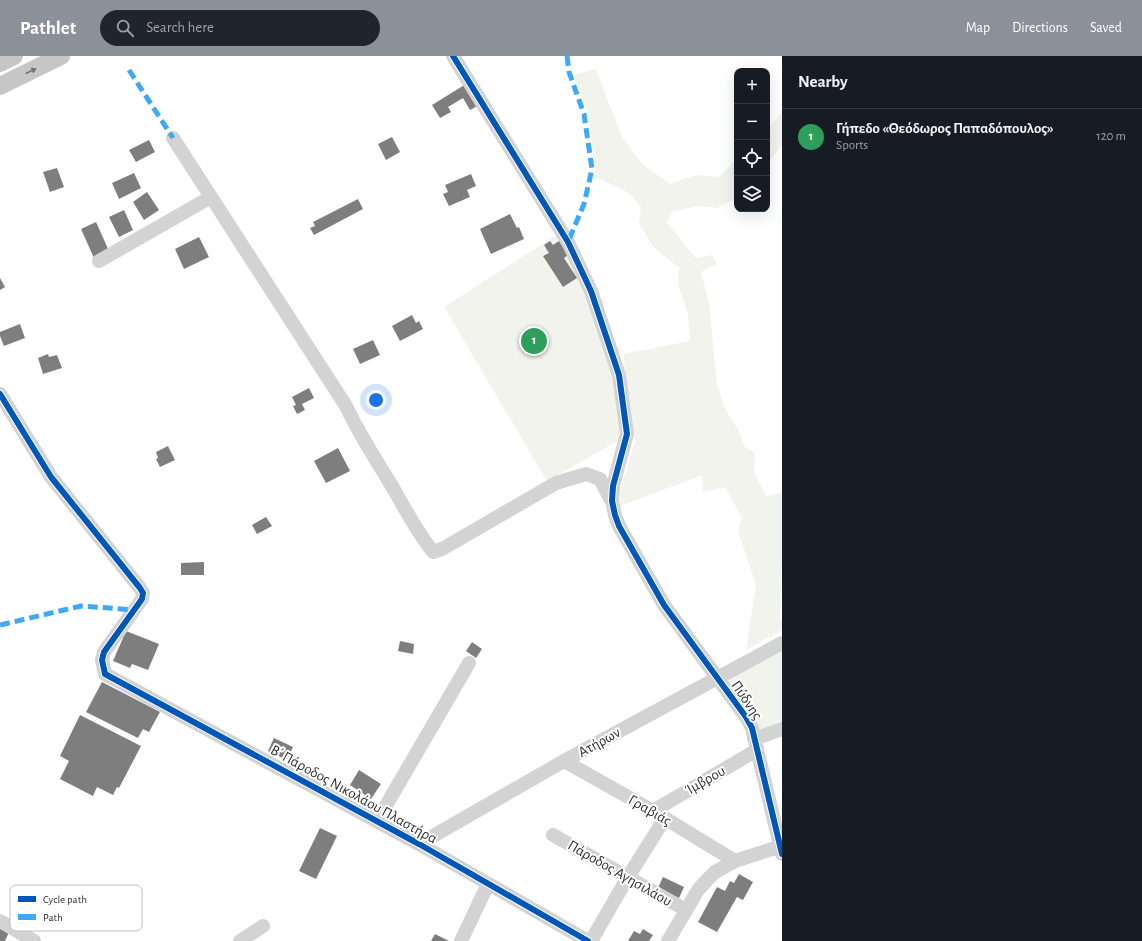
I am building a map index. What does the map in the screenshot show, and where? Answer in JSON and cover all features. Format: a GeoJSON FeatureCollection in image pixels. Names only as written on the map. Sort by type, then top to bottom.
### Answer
{"type":"FeatureCollection","features":[{"type":"Feature","properties":{"kind":"main road"},"geometry":{"type":"LineString","coordinates":[[0,63],[14,56]]}},
{"type":"Feature","properties":{"kind":"main road"},"geometry":{"type":"LineString","coordinates":[[0,86],[61,56]]}},
{"type":"Feature","properties":{"kind":"street"},"geometry":{"type":"LineString","coordinates":[[453,56],[568,242],[591,291],[619,375],[627,434],[613,486],[612,501]]}},
{"type":"Feature","properties":{"kind":"street"},"geometry":{"type":"LineString","coordinates":[[173,138],[346,406],[423,540],[433,552],[442,549],[530,497],[564,480],[586,474],[600,480],[612,501]]}},
{"type":"Feature","properties":{"kind":"street"},"geometry":{"type":"LineString","coordinates":[[100,262],[211,197]]}},
{"type":"Feature","properties":{"kind":"street","name":"Β΄ Πάροδος Νικολάου Πλαστήρα"},"geometry":{"type":"LineString","coordinates":[[0,394],[51,478],[136,582],[143,593],[142,599],[104,652],[102,660],[106,674],[419,844],[589,941]]}},
{"type":"Feature","properties":{"kind":"street","name":"Πύδνης"},"geometry":{"type":"LineString","coordinates":[[612,501],[619,526],[664,605],[746,717],[752,728],[782,851]]}},
{"type":"Feature","properties":{"kind":"street","name":"Ατήρων"},"geometry":{"type":"LineString","coordinates":[[419,844],[564,761],[782,643]]}},
{"type":"Feature","properties":{"kind":"street"},"geometry":{"type":"LineString","coordinates":[[377,821],[469,663]]}},
{"type":"Feature","properties":{"kind":"street","name":"Ίμβρου"},"geometry":{"type":"LineString","coordinates":[[653,811],[756,744],[782,729]]}},
{"type":"Feature","properties":{"kind":"street","name":"Γραβιάς"},"geometry":{"type":"LineString","coordinates":[[564,761],[665,818],[735,861]]}},
{"type":"Feature","properties":{"kind":"street"},"geometry":{"type":"LineString","coordinates":[[589,941],[665,818]]}},
{"type":"Feature","properties":{"kind":"street","name":"Πάροδος Αγησιλάου"},"geometry":{"type":"LineString","coordinates":[[554,835],[686,910]]}},
{"type":"Feature","properties":{"kind":"street"},"geometry":{"type":"LineString","coordinates":[[668,941],[698,890],[715,872],[735,861],[772,849],[782,851]]}},
{"type":"Feature","properties":{"kind":"street"},"geometry":{"type":"LineString","coordinates":[[461,941],[488,884]]}},
{"type":"Feature","properties":{"kind":"street"},"geometry":{"type":"LineString","coordinates":[[0,921],[10,927]]}},
{"type":"Feature","properties":{"kind":"street"},"geometry":{"type":"LineString","coordinates":[[240,941],[263,926]]}},
{"type":"Feature","properties":{"kind":"street"},"geometry":{"type":"LineString","coordinates":[[17,931],[34,941]]}},
{"type":"Feature","properties":{"kind":"shaded area"},"geometry":{"type":"Polygon","coordinates":[[[596,69],[621,135],[641,163],[670,184],[696,175],[719,177],[734,162],[734,200],[717,208],[698,206],[672,212],[667,223],[696,258],[712,255],[717,264],[701,272],[709,303],[717,385],[726,411],[738,429],[745,447],[755,453],[754,472],[766,496],[782,493],[780,619],[782,622],[782,630],[746,650],[756,585],[738,531],[742,518],[725,487],[703,492],[702,475],[620,506],[620,491],[635,442],[623,354],[690,341],[688,315],[678,284],[679,268],[653,247],[639,223],[641,207],[629,193],[596,177],[588,113],[574,75],[596,69]]]}},
{"type":"Feature","properties":{"kind":"shaded area"},"geometry":{"type":"Polygon","coordinates":[[[782,111],[782,145],[770,160],[770,126],[782,111]]]}},
{"type":"Feature","properties":{"kind":"shaded area"},"geometry":{"type":"Polygon","coordinates":[[[558,234],[571,254],[616,375],[623,438],[547,481],[444,307],[558,234]]]}},
{"type":"Feature","properties":{"kind":"shaded area"},"geometry":{"type":"Polygon","coordinates":[[[782,650],[782,726],[758,735],[726,679],[782,650]]]}},
{"type":"Feature","properties":{"kind":"building"},"geometry":{"type":"Polygon","coordinates":[[[466,84],[479,105],[470,110],[463,98],[448,107],[451,112],[440,118],[432,105],[466,84]]]}},
{"type":"Feature","properties":{"kind":"building"},"geometry":{"type":"Polygon","coordinates":[[[392,137],[400,152],[386,160],[378,144],[392,137]]]}},
{"type":"Feature","properties":{"kind":"building"},"geometry":{"type":"Polygon","coordinates":[[[149,140],[155,152],[136,162],[129,150],[149,140]]]}},
{"type":"Feature","properties":{"kind":"building"},"geometry":{"type":"Polygon","coordinates":[[[57,168],[64,187],[50,192],[43,172],[57,168]]]}},
{"type":"Feature","properties":{"kind":"building"},"geometry":{"type":"Polygon","coordinates":[[[134,173],[141,188],[119,199],[112,183],[134,173]]]}},
{"type":"Feature","properties":{"kind":"building"},"geometry":{"type":"Polygon","coordinates":[[[471,174],[476,186],[467,190],[470,197],[449,206],[443,194],[448,192],[445,185],[471,174]]]}},
{"type":"Feature","properties":{"kind":"building"},"geometry":{"type":"Polygon","coordinates":[[[147,192],[159,210],[144,220],[133,202],[147,192]]]}},
{"type":"Feature","properties":{"kind":"building"},"geometry":{"type":"Polygon","coordinates":[[[358,199],[363,209],[314,235],[310,228],[315,226],[313,222],[358,199]]]}},
{"type":"Feature","properties":{"kind":"building"},"geometry":{"type":"Polygon","coordinates":[[[124,210],[133,230],[119,237],[109,217],[124,210]]]}},
{"type":"Feature","properties":{"kind":"building"},"geometry":{"type":"Polygon","coordinates":[[[510,214],[517,228],[519,227],[524,239],[491,254],[480,229],[510,214]]]}},
{"type":"Feature","properties":{"kind":"building"},"geometry":{"type":"Polygon","coordinates":[[[96,222],[109,251],[94,258],[81,229],[96,222]]]}},
{"type":"Feature","properties":{"kind":"building"},"geometry":{"type":"Polygon","coordinates":[[[199,237],[209,257],[184,269],[175,249],[199,237]]]}},
{"type":"Feature","properties":{"kind":"building"},"geometry":{"type":"Polygon","coordinates":[[[550,241],[553,245],[559,241],[568,255],[564,258],[577,278],[563,287],[543,256],[549,253],[544,245],[550,241]]]}},
{"type":"Feature","properties":{"kind":"building"},"geometry":{"type":"Polygon","coordinates":[[[0,278],[5,287],[0,290],[0,278]]]}},
{"type":"Feature","properties":{"kind":"building"},"geometry":{"type":"Polygon","coordinates":[[[412,315],[416,323],[419,321],[423,329],[400,341],[392,326],[412,315]]]}},
{"type":"Feature","properties":{"kind":"building"},"geometry":{"type":"Polygon","coordinates":[[[20,324],[25,338],[4,346],[0,332],[20,324]]]}},
{"type":"Feature","properties":{"kind":"building"},"geometry":{"type":"Polygon","coordinates":[[[373,340],[380,355],[360,364],[353,349],[373,340]]]}},
{"type":"Feature","properties":{"kind":"building"},"geometry":{"type":"Polygon","coordinates":[[[48,354],[49,357],[57,355],[62,368],[43,374],[38,358],[48,354]]]}},
{"type":"Feature","properties":{"kind":"building"},"geometry":{"type":"Polygon","coordinates":[[[309,388],[314,398],[302,404],[305,410],[297,414],[293,406],[296,405],[292,397],[309,388]]]}},
{"type":"Feature","properties":{"kind":"building"},"geometry":{"type":"Polygon","coordinates":[[[168,446],[175,460],[160,467],[156,459],[158,458],[156,452],[168,446]]]}},
{"type":"Feature","properties":{"kind":"building"},"geometry":{"type":"Polygon","coordinates":[[[338,448],[350,471],[326,483],[314,461],[338,448]]]}},
{"type":"Feature","properties":{"kind":"building"},"geometry":{"type":"Polygon","coordinates":[[[266,517],[272,526],[257,534],[252,525],[266,517]]]}},
{"type":"Feature","properties":{"kind":"building"},"geometry":{"type":"Polygon","coordinates":[[[204,562],[204,575],[181,575],[181,563],[204,562]]]}},
{"type":"Feature","properties":{"kind":"building"},"geometry":{"type":"Polygon","coordinates":[[[126,631],[159,644],[148,670],[132,664],[130,668],[113,661],[126,631]]]}},
{"type":"Feature","properties":{"kind":"building"},"geometry":{"type":"Polygon","coordinates":[[[400,641],[414,644],[413,654],[398,651],[400,641]]]}},
{"type":"Feature","properties":{"kind":"building"},"geometry":{"type":"Polygon","coordinates":[[[472,642],[482,649],[476,658],[466,651],[472,642]]]}},
{"type":"Feature","properties":{"kind":"building"},"geometry":{"type":"Polygon","coordinates":[[[102,682],[160,712],[149,732],[143,729],[138,738],[86,712],[102,682]]]}},
{"type":"Feature","properties":{"kind":"building"},"geometry":{"type":"Polygon","coordinates":[[[80,715],[141,746],[119,788],[117,787],[113,795],[97,787],[93,796],[60,779],[69,761],[60,756],[80,715]]]}},
{"type":"Feature","properties":{"kind":"building"},"geometry":{"type":"Polygon","coordinates":[[[274,738],[293,747],[287,760],[268,751],[274,738]]]}},
{"type":"Feature","properties":{"kind":"building"},"geometry":{"type":"Polygon","coordinates":[[[359,770],[381,784],[371,799],[350,785],[359,770]]]}},
{"type":"Feature","properties":{"kind":"building"},"geometry":{"type":"Polygon","coordinates":[[[320,828],[337,836],[316,879],[299,871],[320,828]]]}},
{"type":"Feature","properties":{"kind":"building"},"geometry":{"type":"Polygon","coordinates":[[[739,874],[753,882],[743,900],[737,897],[717,932],[698,922],[717,887],[725,891],[730,881],[734,883],[739,874]]]}},
{"type":"Feature","properties":{"kind":"building"},"geometry":{"type":"Polygon","coordinates":[[[663,877],[684,887],[679,898],[658,888],[663,877]]]}},
{"type":"Feature","properties":{"kind":"building"},"geometry":{"type":"Polygon","coordinates":[[[0,925],[10,930],[5,941],[0,941],[0,925]]]}},
{"type":"Feature","properties":{"kind":"building"},"geometry":{"type":"Polygon","coordinates":[[[643,929],[653,935],[649,941],[628,941],[634,931],[640,934],[643,929]]]}},
{"type":"Feature","properties":{"kind":"building"},"geometry":{"type":"Polygon","coordinates":[[[435,934],[449,941],[431,941],[435,934]]]}},
{"type":"Feature","properties":{"kind":"marked path"},"geometry":{"type":"LineString","coordinates":[[567,56],[569,72],[584,114],[592,169],[584,204],[568,242]]}},
{"type":"Feature","properties":{"kind":"marked path"},"geometry":{"type":"LineString","coordinates":[[129,70],[173,138]]}},
{"type":"Feature","properties":{"kind":"marked path"},"geometry":{"type":"LineString","coordinates":[[0,625],[81,606],[135,610]]}},
{"type":"Feature","properties":{"kind":"cycle path"},"geometry":{"type":"LineString","coordinates":[[453,56],[568,242],[591,291],[619,375],[627,434],[613,486],[612,501],[615,515],[619,526],[664,605],[746,717],[752,728],[782,854]]}},
{"type":"Feature","properties":{"kind":"cycle path"},"geometry":{"type":"LineString","coordinates":[[0,394],[51,477],[143,593],[142,599],[104,652],[102,660],[105,674],[419,844],[588,941]]}},
{"type":"Feature","properties":{"kind":"place","name":"Γήπεδο «Θεόδωρος Παπαδόπουλος»"},"geometry":{"type":"Point","coordinates":[534,341]}}]}
